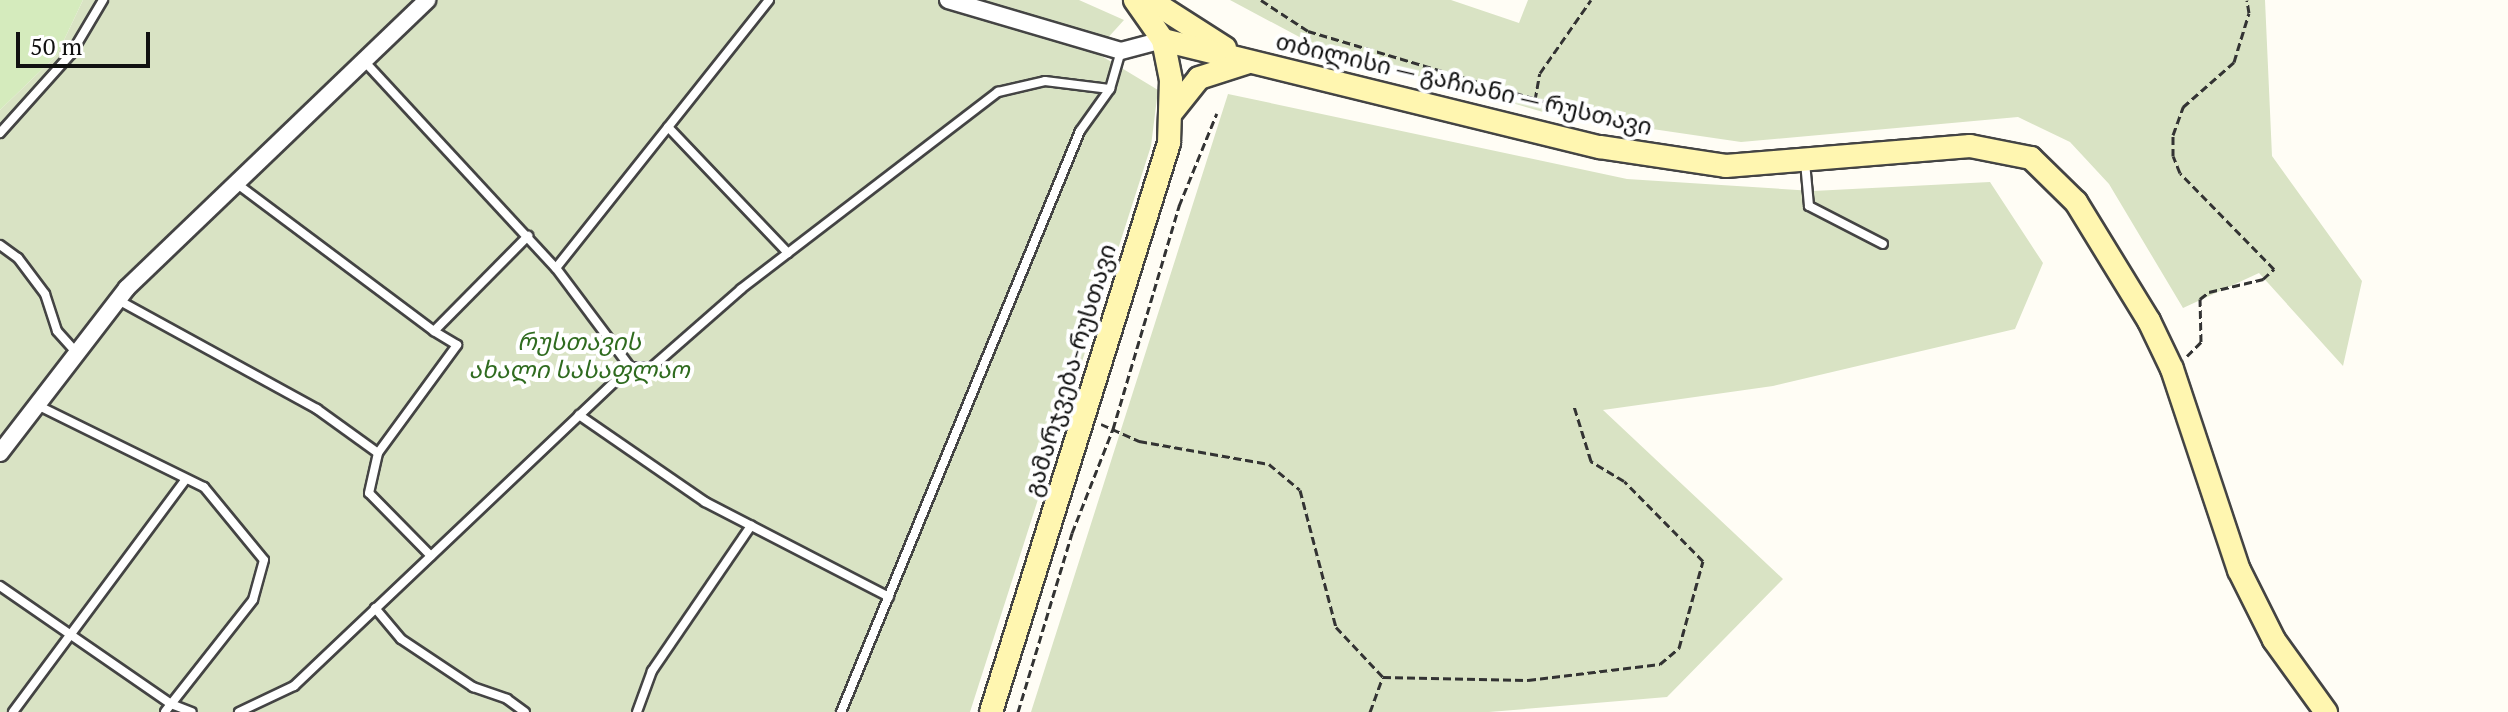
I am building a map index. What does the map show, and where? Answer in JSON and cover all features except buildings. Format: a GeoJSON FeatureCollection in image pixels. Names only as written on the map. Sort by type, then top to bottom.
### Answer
{"type":"FeatureCollection","features":[{"type":"Feature","properties":{"kind":"main road"},"geometry":{"type":"LineString","coordinates":[[1135,0],[1163,40]]}},
{"type":"Feature","properties":{"kind":"main road"},"geometry":{"type":"LineString","coordinates":[[1150,0],[1251,62]]}},
{"type":"Feature","properties":{"kind":"main road","name":"თბილისი — გაჩიანი — რუსთავი"},"geometry":{"type":"LineString","coordinates":[[1163,40],[1619,150],[1726,166],[1805,162],[1970,146],[2031,158],[2076,202],[2149,321],[2172,369],[2239,570],[2274,640],[2326,712]]}},
{"type":"Feature","properties":{"kind":"main road","name":"გამარჯვება-რუსთავი"},"geometry":{"type":"LineString","coordinates":[[991,712],[1169,143],[1172,112],[1163,40]]}},
{"type":"Feature","properties":{"kind":"main road"},"geometry":{"type":"LineString","coordinates":[[1172,112],[1199,78],[1251,62]]}},
{"type":"Feature","properties":{"kind":"street"},"geometry":{"type":"LineString","coordinates":[[0,453],[118,300],[236,182],[427,0]]}},
{"type":"Feature","properties":{"kind":"street"},"geometry":{"type":"LineString","coordinates":[[948,0],[1121,51],[1163,40]]}},
{"type":"Feature","properties":{"kind":"lane"},"geometry":{"type":"LineString","coordinates":[[0,133],[71,54],[103,0]]}},
{"type":"Feature","properties":{"kind":"lane"},"geometry":{"type":"LineString","coordinates":[[556,268],[769,0]]}},
{"type":"Feature","properties":{"kind":"lane"},"geometry":{"type":"LineString","coordinates":[[841,712],[1080,131],[1110,89],[1121,51]]}},
{"type":"Feature","properties":{"kind":"lane"},"geometry":{"type":"LineString","coordinates":[[364,61],[556,268],[630,367]]}},
{"type":"Feature","properties":{"kind":"lane"},"geometry":{"type":"LineString","coordinates":[[239,712],[294,686],[630,367],[652,367],[788,253],[998,92],[1045,81],[1110,89]]}},
{"type":"Feature","properties":{"kind":"lane"},"geometry":{"type":"LineString","coordinates":[[668,127],[788,253]]}},
{"type":"Feature","properties":{"kind":"lane"},"geometry":{"type":"LineString","coordinates":[[1805,162],[1809,206],[1883,244]]}},
{"type":"Feature","properties":{"kind":"lane"},"geometry":{"type":"LineString","coordinates":[[236,182],[457,345],[378,453],[369,493],[431,556]]}},
{"type":"Feature","properties":{"kind":"lane"},"geometry":{"type":"LineString","coordinates":[[434,331],[528,236]]}},
{"type":"Feature","properties":{"kind":"lane"},"geometry":{"type":"LineString","coordinates":[[0,245],[18,258],[45,294],[57,331],[77,353]]}},
{"type":"Feature","properties":{"kind":"lane"},"geometry":{"type":"LineString","coordinates":[[118,300],[317,409],[378,453]]}},
{"type":"Feature","properties":{"kind":"lane"},"geometry":{"type":"LineString","coordinates":[[37,405],[204,487],[264,560],[253,600],[168,708]]}},
{"type":"Feature","properties":{"kind":"lane"},"geometry":{"type":"LineString","coordinates":[[579,415],[705,502],[889,597]]}},
{"type":"Feature","properties":{"kind":"lane"},"geometry":{"type":"LineString","coordinates":[[13,712],[186,479]]}},
{"type":"Feature","properties":{"kind":"lane"},"geometry":{"type":"LineString","coordinates":[[637,712],[652,671],[751,526]]}},
{"type":"Feature","properties":{"kind":"lane"},"geometry":{"type":"LineString","coordinates":[[0,586],[168,708],[192,712]]}},
{"type":"Feature","properties":{"kind":"lane"},"geometry":{"type":"LineString","coordinates":[[375,608],[401,639],[473,687],[507,699],[525,712]]}},
{"type":"Feature","properties":{"kind":"path"},"geometry":{"type":"LineString","coordinates":[[1261,0],[1308,31],[1573,110],[1607,132],[1619,150]]}},
{"type":"Feature","properties":{"kind":"path"},"geometry":{"type":"LineString","coordinates":[[1535,100],[1540,73],[1591,0]]}},
{"type":"Feature","properties":{"kind":"path"},"geometry":{"type":"LineString","coordinates":[[2172,369],[2201,342],[2200,299],[2209,292],[2263,279],[2274,269],[2180,173],[2173,156],[2173,135],[2183,107],[2234,62],[2249,13],[2247,0]]}},
{"type":"Feature","properties":{"kind":"path"},"geometry":{"type":"LineString","coordinates":[[1018,712],[1072,533],[1113,429],[1179,206],[1217,113]]}},
{"type":"Feature","properties":{"kind":"path"},"geometry":{"type":"LineString","coordinates":[[1083,417],[1139,441],[1269,464],[1300,490],[1336,627],[1383,677],[1528,680],[1660,664],[1679,648],[1703,561],[1624,481],[1591,461],[1574,406]]}},
{"type":"Feature","properties":{"kind":"path"},"geometry":{"type":"LineString","coordinates":[[1370,712],[1383,677]]}},
{"type":"Feature","properties":{"kind":"green space"},"geometry":{"type":"Polygon","coordinates":[[[0,0],[83,0],[57,55],[0,110],[0,0]]]}},
{"type":"Feature","properties":{"kind":"green space","name":"რუსთავის ახალი სასაფლაო"},"geometry":{"type":"Polygon","coordinates":[[[83,0],[1079,0],[1124,20],[1095,52],[1158,90],[1151,146],[970,712],[0,712],[0,110],[57,55],[83,0]]]}},
{"type":"Feature","properties":{"kind":"green space"},"geometry":{"type":"Polygon","coordinates":[[[1230,0],[1451,0],[1519,23],[1528,0],[2265,0],[2272,156],[2362,281],[2343,366],[2259,273],[2183,308],[2109,184],[2070,142],[2018,117],[1741,142],[1550,114],[1320,48],[1230,0]]]}},
{"type":"Feature","properties":{"kind":"green space"},"geometry":{"type":"Polygon","coordinates":[[[1228,94],[1627,179],[1813,191],[1990,182],[2043,263],[2015,329],[1773,386],[1603,410],[1783,579],[1667,697],[1489,712],[1031,712],[1228,94]]]}}]}
